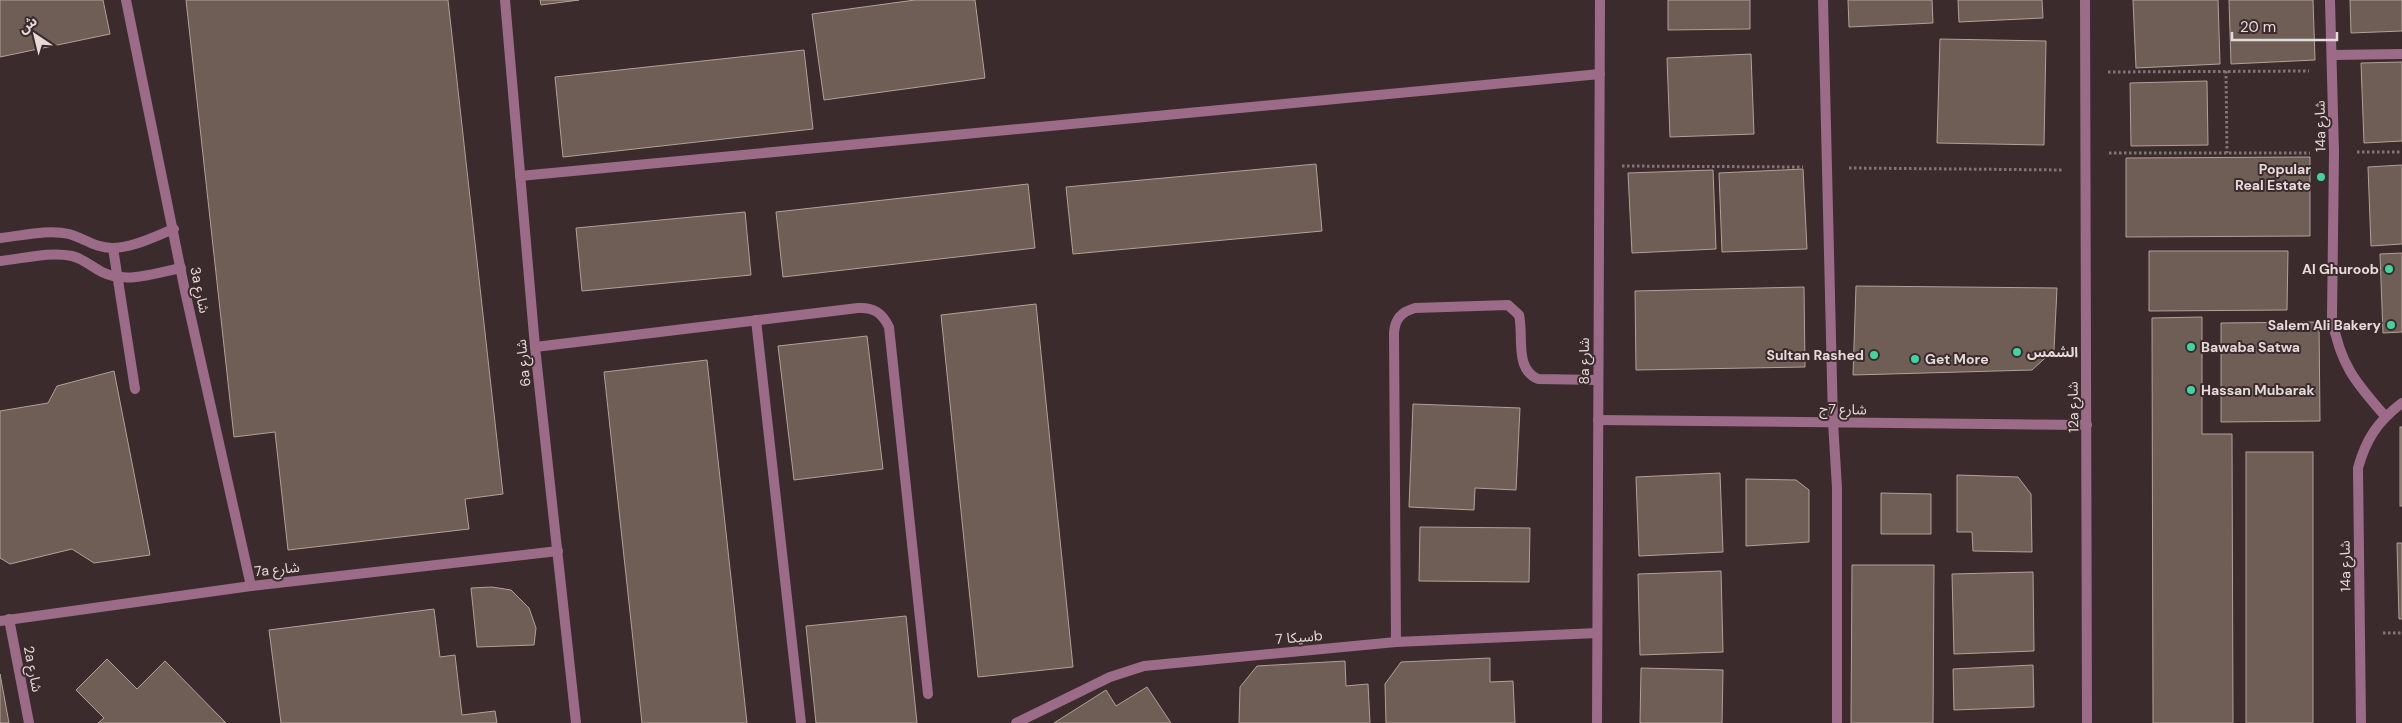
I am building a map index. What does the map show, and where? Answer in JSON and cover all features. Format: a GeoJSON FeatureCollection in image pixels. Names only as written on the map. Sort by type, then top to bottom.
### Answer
{"type":"FeatureCollection","features":[{"type":"Feature","properties":{"kind":"street","name":"3a شارع"},"geometry":{"type":"LineString","coordinates":[[126,0],[181,268],[251,586]]}},
{"type":"Feature","properties":{"kind":"street","name":"6a شارع"},"geometry":{"type":"LineString","coordinates":[[505,0],[535,347],[576,723]]}},
{"type":"Feature","properties":{"kind":"street","name":"8a شارع"},"geometry":{"type":"LineString","coordinates":[[1597,723],[1600,0]]}},
{"type":"Feature","properties":{"kind":"street"},"geometry":{"type":"LineString","coordinates":[[1823,0],[1833,422],[1837,488],[1838,723]]}},
{"type":"Feature","properties":{"kind":"street","name":"12a شارع"},"geometry":{"type":"LineString","coordinates":[[2084,0],[2083,153],[2087,425],[2087,723]]}},
{"type":"Feature","properties":{"kind":"street","name":"14a شارع"},"geometry":{"type":"LineString","coordinates":[[2330,0],[2334,152],[2332,318],[2334,332],[2344,362],[2356,382],[2385,416]]}},
{"type":"Feature","properties":{"kind":"street"},"geometry":{"type":"LineString","coordinates":[[2332,55],[2402,54]]}},
{"type":"Feature","properties":{"kind":"street"},"geometry":{"type":"LineString","coordinates":[[520,176],[1600,74]]}},
{"type":"Feature","properties":{"kind":"street"},"geometry":{"type":"LineString","coordinates":[[0,238],[57,232],[69,234],[91,244],[113,248],[134,244],[174,229]]}},
{"type":"Feature","properties":{"kind":"street"},"geometry":{"type":"LineString","coordinates":[[113,248],[135,389]]}},
{"type":"Feature","properties":{"kind":"street"},"geometry":{"type":"LineString","coordinates":[[0,261],[67,255],[84,260],[104,273],[125,278],[181,268]]}},
{"type":"Feature","properties":{"kind":"street"},"geometry":{"type":"LineString","coordinates":[[1396,642],[1394,333],[1395,324],[1399,316],[1406,310],[1415,308],[1508,305],[1519,315],[1523,364],[1531,376],[1538,379],[1598,380]]}},
{"type":"Feature","properties":{"kind":"street"},"geometry":{"type":"LineString","coordinates":[[535,347],[868,308],[878,311],[889,327],[928,694]]}},
{"type":"Feature","properties":{"kind":"street"},"geometry":{"type":"LineString","coordinates":[[756,320],[802,723]]}},
{"type":"Feature","properties":{"kind":"street","name":"14a شارع"},"geometry":{"type":"LineString","coordinates":[[2360,723],[2358,468],[2363,449],[2372,431],[2385,416],[2402,403]]}},
{"type":"Feature","properties":{"kind":"street","name":"شارع 7ج"},"geometry":{"type":"LineString","coordinates":[[1598,420],[2087,425]]}},
{"type":"Feature","properties":{"kind":"street","name":"7a شارع"},"geometry":{"type":"LineString","coordinates":[[5,620],[251,586],[558,551]]}},
{"type":"Feature","properties":{"kind":"street","name":"2a شارع"},"geometry":{"type":"LineString","coordinates":[[5,620],[29,723]]}},
{"type":"Feature","properties":{"kind":"street","name":"سيكا 7b"},"geometry":{"type":"LineString","coordinates":[[1016,723],[1110,677],[1144,666],[1396,642],[1597,633]]}},
{"type":"Feature","properties":{"kind":"path"},"geometry":{"type":"LineString","coordinates":[[2084,72],[2332,70]]}},
{"type":"Feature","properties":{"kind":"path"},"geometry":{"type":"LineString","coordinates":[[2226,71],[2227,153]]}},
{"type":"Feature","properties":{"kind":"path"},"geometry":{"type":"LineString","coordinates":[[2083,153],[2402,152]]}},
{"type":"Feature","properties":{"kind":"building"},"geometry":{"type":"Polygon","coordinates":[[[0,0],[103,0],[110,34],[0,57],[0,0]]]}},
{"type":"Feature","properties":{"kind":"building"},"geometry":{"type":"Polygon","coordinates":[[[186,0],[448,0],[503,494],[465,499],[469,529],[288,550],[275,432],[234,437],[186,0]]]}},
{"type":"Feature","properties":{"kind":"building"},"geometry":{"type":"Polygon","coordinates":[[[540,0],[579,0],[541,5],[540,0]]]}},
{"type":"Feature","properties":{"kind":"building"},"geometry":{"type":"Polygon","coordinates":[[[915,0],[975,0],[985,78],[824,100],[812,14],[915,0]]]}},
{"type":"Feature","properties":{"kind":"building"},"geometry":{"type":"Polygon","coordinates":[[[1668,0],[1750,0],[1750,29],[1668,30],[1668,0]]]}},
{"type":"Feature","properties":{"kind":"building"},"geometry":{"type":"Polygon","coordinates":[[[1848,0],[1932,0],[1933,23],[1849,27],[1848,0]]]}},
{"type":"Feature","properties":{"kind":"building"},"geometry":{"type":"Polygon","coordinates":[[[1958,0],[2042,0],[2043,18],[1959,22],[1958,0]]]}},
{"type":"Feature","properties":{"kind":"building"},"geometry":{"type":"Polygon","coordinates":[[[2133,0],[2218,0],[2220,64],[2136,68],[2133,0]]]}},
{"type":"Feature","properties":{"kind":"building"},"geometry":{"type":"Polygon","coordinates":[[[2229,0],[2313,0],[2315,60],[2231,64],[2229,0]]]}},
{"type":"Feature","properties":{"kind":"building"},"geometry":{"type":"Polygon","coordinates":[[[2350,0],[2402,0],[2402,31],[2351,33],[2350,0]]]}},
{"type":"Feature","properties":{"kind":"building"},"geometry":{"type":"Polygon","coordinates":[[[1940,39],[2046,41],[2044,145],[1937,143],[1940,39]]]}},
{"type":"Feature","properties":{"kind":"building"},"geometry":{"type":"Polygon","coordinates":[[[804,50],[813,129],[563,157],[555,77],[804,50]]]}},
{"type":"Feature","properties":{"kind":"building"},"geometry":{"type":"Polygon","coordinates":[[[1751,54],[1754,134],[1670,137],[1667,58],[1751,54]]]}},
{"type":"Feature","properties":{"kind":"building"},"geometry":{"type":"Polygon","coordinates":[[[2402,62],[2402,141],[2364,143],[2361,63],[2402,62]]]}},
{"type":"Feature","properties":{"kind":"building"},"geometry":{"type":"Polygon","coordinates":[[[2207,81],[2208,145],[2131,146],[2130,83],[2207,81]]]}},
{"type":"Feature","properties":{"kind":"building"},"geometry":{"type":"Polygon","coordinates":[[[2310,157],[2310,236],[2126,237],[2126,158],[2310,157]]]}},
{"type":"Feature","properties":{"kind":"building"},"geometry":{"type":"Polygon","coordinates":[[[1316,164],[1322,231],[1073,254],[1066,187],[1316,164]]]}},
{"type":"Feature","properties":{"kind":"building"},"geometry":{"type":"Polygon","coordinates":[[[2402,165],[2402,244],[2371,246],[2368,167],[2402,165]]]}},
{"type":"Feature","properties":{"kind":"building"},"geometry":{"type":"Polygon","coordinates":[[[1803,169],[1807,249],[1722,252],[1719,173],[1803,169]]]}},
{"type":"Feature","properties":{"kind":"building"},"geometry":{"type":"Polygon","coordinates":[[[1713,170],[1716,249],[1632,253],[1628,173],[1713,170]]]}},
{"type":"Feature","properties":{"kind":"building"},"geometry":{"type":"Polygon","coordinates":[[[1028,184],[1035,248],[783,277],[776,212],[1028,184]]]}},
{"type":"Feature","properties":{"kind":"building"},"geometry":{"type":"Polygon","coordinates":[[[745,212],[751,275],[582,291],[576,228],[745,212]]]}},
{"type":"Feature","properties":{"kind":"building"},"geometry":{"type":"Polygon","coordinates":[[[2149,251],[2288,251],[2287,310],[2149,311],[2149,251]]]}},
{"type":"Feature","properties":{"kind":"building"},"geometry":{"type":"Polygon","coordinates":[[[2402,253],[2402,332],[2383,333],[2380,254],[2402,253]]]}},
{"type":"Feature","properties":{"kind":"building"},"geometry":{"type":"Polygon","coordinates":[[[1856,286],[2057,288],[2054,350],[2032,370],[1853,375],[1856,286]]]}},
{"type":"Feature","properties":{"kind":"building"},"geometry":{"type":"Polygon","coordinates":[[[1804,287],[1805,367],[1636,370],[1635,291],[1804,287]]]}},
{"type":"Feature","properties":{"kind":"building"},"geometry":{"type":"Polygon","coordinates":[[[1036,304],[1073,667],[978,677],[941,315],[1036,304]]]}},
{"type":"Feature","properties":{"kind":"building"},"geometry":{"type":"Polygon","coordinates":[[[2202,317],[2202,434],[2232,434],[2233,723],[2153,723],[2152,318],[2202,317]]]}},
{"type":"Feature","properties":{"kind":"building"},"geometry":{"type":"Polygon","coordinates":[[[2319,322],[2320,421],[2221,422],[2221,323],[2319,322]]]}},
{"type":"Feature","properties":{"kind":"building"},"geometry":{"type":"Polygon","coordinates":[[[867,336],[883,469],[794,480],[778,346],[867,336]]]}},
{"type":"Feature","properties":{"kind":"building"},"geometry":{"type":"Polygon","coordinates":[[[707,360],[747,723],[642,723],[604,372],[707,360]]]}},
{"type":"Feature","properties":{"kind":"building"},"geometry":{"type":"Polygon","coordinates":[[[114,371],[150,555],[94,563],[72,549],[10,564],[0,558],[0,411],[48,403],[57,386],[114,371]]]}},
{"type":"Feature","properties":{"kind":"building"},"geometry":{"type":"Polygon","coordinates":[[[1413,404],[1520,408],[1516,490],[1475,488],[1474,510],[1409,507],[1413,404]]]}},
{"type":"Feature","properties":{"kind":"building"},"geometry":{"type":"Polygon","coordinates":[[[2400,427],[2402,427],[2402,506],[2400,506],[2400,427]]]}},
{"type":"Feature","properties":{"kind":"building"},"geometry":{"type":"Polygon","coordinates":[[[2246,452],[2313,452],[2313,723],[2246,723],[2246,452]]]}},
{"type":"Feature","properties":{"kind":"building"},"geometry":{"type":"Polygon","coordinates":[[[1720,473],[1723,552],[1639,556],[1636,477],[1720,473]]]}},
{"type":"Feature","properties":{"kind":"building"},"geometry":{"type":"Polygon","coordinates":[[[1957,475],[2018,477],[2031,494],[2032,552],[1973,551],[1972,532],[1957,532],[1957,475]]]}},
{"type":"Feature","properties":{"kind":"building"},"geometry":{"type":"Polygon","coordinates":[[[1746,479],[1796,480],[1809,490],[1809,542],[1746,546],[1746,479]]]}},
{"type":"Feature","properties":{"kind":"building"},"geometry":{"type":"Polygon","coordinates":[[[1881,493],[1931,494],[1931,534],[1881,534],[1881,493]]]}},
{"type":"Feature","properties":{"kind":"building"},"geometry":{"type":"Polygon","coordinates":[[[1420,527],[1530,528],[1529,582],[1419,581],[1420,527]]]}},
{"type":"Feature","properties":{"kind":"building"},"geometry":{"type":"Polygon","coordinates":[[[2397,543],[2402,543],[2402,619],[2399,619],[2397,543]]]}},
{"type":"Feature","properties":{"kind":"building"},"geometry":{"type":"Polygon","coordinates":[[[1852,565],[1934,565],[1933,723],[1851,723],[1852,565]]]}},
{"type":"Feature","properties":{"kind":"building"},"geometry":{"type":"Polygon","coordinates":[[[1721,571],[1723,652],[1640,655],[1638,574],[1721,571]]]}},
{"type":"Feature","properties":{"kind":"building"},"geometry":{"type":"Polygon","coordinates":[[[2033,572],[2034,651],[1954,654],[1952,574],[2033,572]]]}},
{"type":"Feature","properties":{"kind":"building"},"geometry":{"type":"Polygon","coordinates":[[[492,587],[511,590],[529,608],[536,628],[534,645],[477,647],[471,588],[492,587]]]}},
{"type":"Feature","properties":{"kind":"building"},"geometry":{"type":"Polygon","coordinates":[[[434,609],[440,657],[455,655],[462,715],[495,711],[497,723],[281,723],[269,630],[434,609]]]}},
{"type":"Feature","properties":{"kind":"building"},"geometry":{"type":"Polygon","coordinates":[[[906,616],[917,723],[816,723],[806,626],[906,616]]]}},
{"type":"Feature","properties":{"kind":"building"},"geometry":{"type":"Polygon","coordinates":[[[1490,658],[1490,682],[1513,681],[1515,723],[1386,723],[1385,684],[1401,662],[1490,658]]]}},
{"type":"Feature","properties":{"kind":"building"},"geometry":{"type":"Polygon","coordinates":[[[107,659],[137,689],[165,661],[226,723],[98,723],[104,718],[76,690],[107,659]]]}},
{"type":"Feature","properties":{"kind":"building"},"geometry":{"type":"Polygon","coordinates":[[[1345,661],[1346,686],[1368,684],[1370,723],[1239,723],[1240,687],[1257,666],[1345,661]]]}},
{"type":"Feature","properties":{"kind":"building"},"geometry":{"type":"Polygon","coordinates":[[[2033,665],[2034,707],[1954,710],[1953,669],[2033,665]]]}},
{"type":"Feature","properties":{"kind":"building"},"geometry":{"type":"Polygon","coordinates":[[[1641,668],[1723,670],[1722,723],[1640,723],[1641,668]]]}},
{"type":"Feature","properties":{"kind":"building"},"geometry":{"type":"Polygon","coordinates":[[[0,674],[9,723],[0,723],[0,674]]]}},
{"type":"Feature","properties":{"kind":"building"},"geometry":{"type":"Polygon","coordinates":[[[1147,687],[1171,723],[1054,723],[1106,690],[1116,706],[1147,687]]]}},
{"type":"Feature","properties":{"kind":"place","name":"Popular Real Estate"},"geometry":{"type":"Point","coordinates":[2321,177]}},
{"type":"Feature","properties":{"kind":"place","name":"Al Ghuroob"},"geometry":{"type":"Point","coordinates":[2389,269]}},
{"type":"Feature","properties":{"kind":"place","name":"Salem Ali Bakery"},"geometry":{"type":"Point","coordinates":[2391,325]}},
{"type":"Feature","properties":{"kind":"place","name":"Bawaba Satwa"},"geometry":{"type":"Point","coordinates":[2191,347]}},
{"type":"Feature","properties":{"kind":"place","name":"الشمس"},"geometry":{"type":"Point","coordinates":[2017,352]}},
{"type":"Feature","properties":{"kind":"place","name":"Sultan Rashed"},"geometry":{"type":"Point","coordinates":[1874,355]}},
{"type":"Feature","properties":{"kind":"place","name":"Get More"},"geometry":{"type":"Point","coordinates":[1915,359]}},
{"type":"Feature","properties":{"kind":"place","name":"Hassan Mubarak"},"geometry":{"type":"Point","coordinates":[2191,390]}}]}
